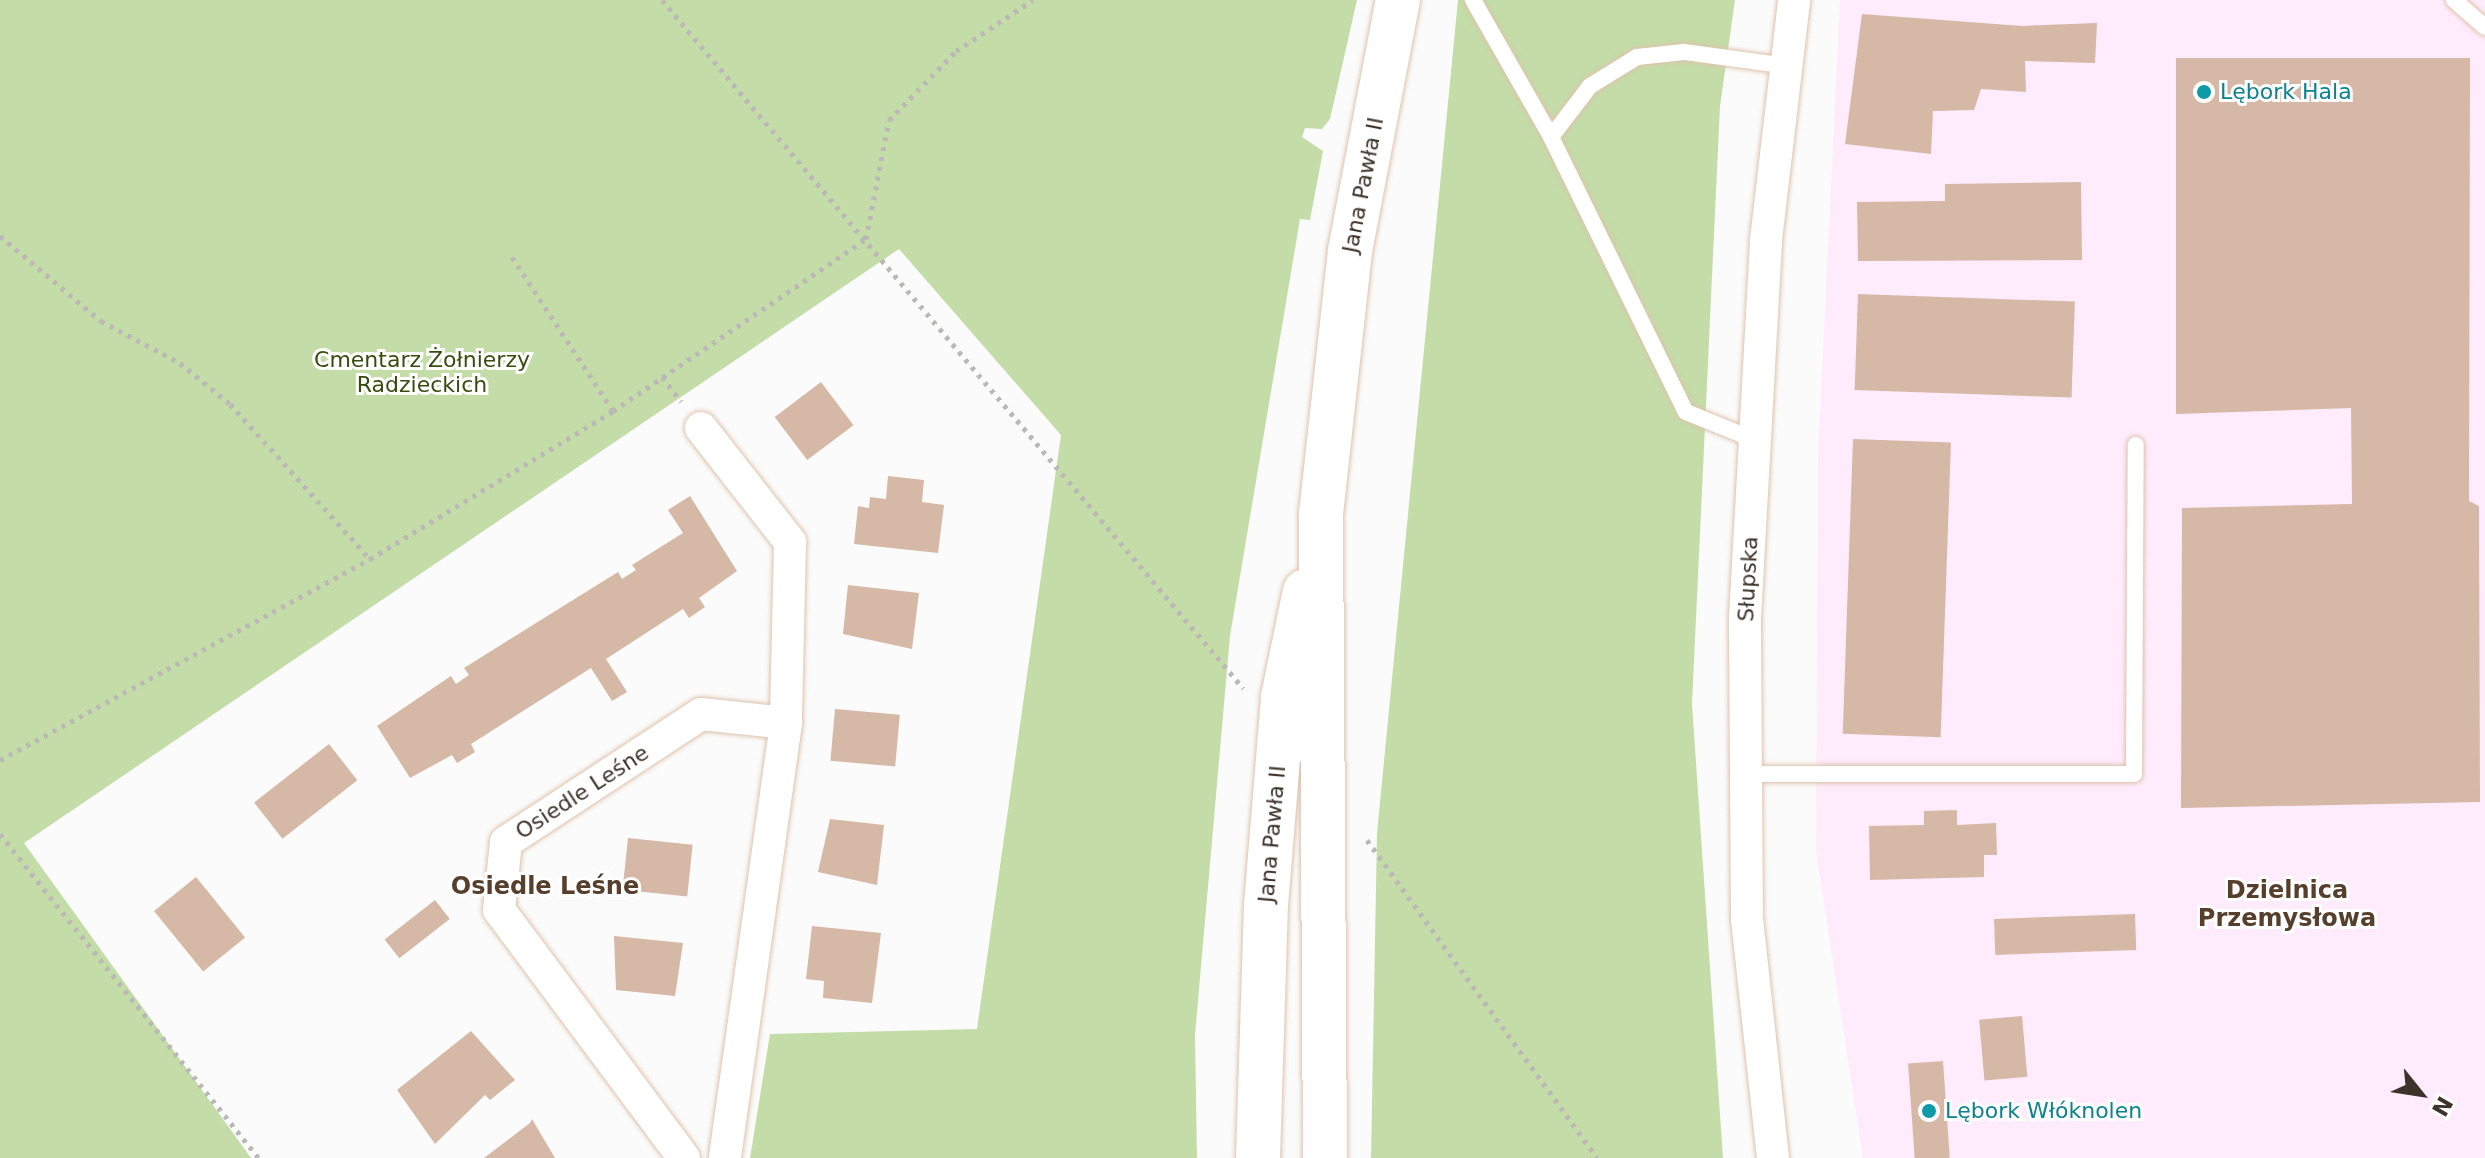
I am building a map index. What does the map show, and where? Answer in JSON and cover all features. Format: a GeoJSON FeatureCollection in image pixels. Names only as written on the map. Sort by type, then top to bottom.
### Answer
{"type":"FeatureCollection","features":[{"type":"Feature","properties":{"kind":"main road","name":"Jana Pawła II"},"geometry":{"type":"LineString","coordinates":[[1258,1158],[1266,905],[1283,697],[1321,514],[1350,251],[1398,0]]}},
{"type":"Feature","properties":{"kind":"main road","name":"Jana Pawła II"},"geometry":{"type":"LineString","coordinates":[[1321,514],[1328,832],[1325,1158]]}},
{"type":"Feature","properties":{"kind":"street","name":"Słupska"},"geometry":{"type":"LineString","coordinates":[[1773,1158],[1747,919],[1746,774],[1755,440],[1766,240],[1794,0]]}},
{"type":"Feature","properties":{"kind":"street"},"geometry":{"type":"LineString","coordinates":[[701,428],[790,542],[786,723],[725,1158]]}},
{"type":"Feature","properties":{"kind":"street","name":"Osiedle Leśne"},"geometry":{"type":"LineString","coordinates":[[684,1158],[499,910],[506,842],[701,714],[786,723]]}},
{"type":"Feature","properties":{"kind":"lane"},"geometry":{"type":"LineString","coordinates":[[1473,0],[1551,137],[1686,412],[1755,440]]}},
{"type":"Feature","properties":{"kind":"lane"},"geometry":{"type":"LineString","coordinates":[[2454,0],[2485,27]]}},
{"type":"Feature","properties":{"kind":"lane"},"geometry":{"type":"LineString","coordinates":[[1551,137],[1590,86],[1637,57],[1684,52],[1788,66]]}},
{"type":"Feature","properties":{"kind":"lane"},"geometry":{"type":"LineString","coordinates":[[1746,774],[2134,774],[2136,445]]}},
{"type":"Feature","properties":{"kind":"path"},"geometry":{"type":"LineString","coordinates":[[662,0],[1243,688],[1283,697]]}},
{"type":"Feature","properties":{"kind":"path"},"geometry":{"type":"LineString","coordinates":[[0,760],[370,559],[613,411],[866,239],[889,120],[956,51],[1033,0]]}},
{"type":"Feature","properties":{"kind":"path"},"geometry":{"type":"LineString","coordinates":[[0,236],[101,321],[180,363],[230,404],[370,559]]}},
{"type":"Feature","properties":{"kind":"path"},"geometry":{"type":"LineString","coordinates":[[512,257],[613,411]]}},
{"type":"Feature","properties":{"kind":"path"},"geometry":{"type":"LineString","coordinates":[[1328,832],[1364,837],[1597,1158]]}},
{"type":"Feature","properties":{"kind":"path"},"geometry":{"type":"LineString","coordinates":[[0,834],[259,1158]]}},
{"type":"Feature","properties":{"kind":"shaded area"},"geometry":{"type":"Polygon","coordinates":[[[1840,0],[2485,0],[2485,1158],[1863,1158],[1816,851],[1818,456],[1840,0]]]}},
{"type":"Feature","properties":{"kind":"green space","name":"Cmentarz Żołnierzy Radzieckich"},"geometry":{"type":"Polygon","coordinates":[[[0,0],[1357,0],[1330,119],[1322,129],[1305,128],[1302,137],[1323,151],[1310,220],[1300,219],[1230,636],[1195,1035],[1197,1158],[750,1158],[770,1034],[977,1029],[1061,435],[899,249],[24,843],[251,1158],[0,1158],[0,0]]]}},
{"type":"Feature","properties":{"kind":"green space"},"geometry":{"type":"Polygon","coordinates":[[[1458,0],[1735,0],[1720,106],[1692,704],[1723,1158],[1371,1158],[1377,833],[1458,0]]]}},
{"type":"Feature","properties":{"kind":"building"},"geometry":{"type":"Polygon","coordinates":[[[1862,14],[2022,26],[2097,23],[2095,63],[2025,61],[2026,92],[1981,89],[1974,110],[1933,111],[1931,154],[1845,144],[1862,14]]]}},
{"type":"Feature","properties":{"kind":"building"},"geometry":{"type":"Polygon","coordinates":[[[2176,58],[2470,58],[2469,501],[2479,506],[2480,802],[2181,808],[2182,508],[2352,504],[2351,408],[2176,414],[2176,58]]]}},
{"type":"Feature","properties":{"kind":"building"},"geometry":{"type":"Polygon","coordinates":[[[2081,182],[2082,260],[1858,261],[1857,202],[1945,201],[1945,184],[2081,182]]]}},
{"type":"Feature","properties":{"kind":"building"},"geometry":{"type":"Polygon","coordinates":[[[1858,294],[2075,302],[2072,398],[1855,390],[1858,294]]]}},
{"type":"Feature","properties":{"kind":"building"},"geometry":{"type":"Polygon","coordinates":[[[821,382],[853,425],[807,460],[775,417],[821,382]]]}},
{"type":"Feature","properties":{"kind":"building"},"geometry":{"type":"Polygon","coordinates":[[[1853,439],[1951,442],[1941,737],[1843,734],[1853,439]]]}},
{"type":"Feature","properties":{"kind":"building"},"geometry":{"type":"Polygon","coordinates":[[[888,476],[924,480],[922,502],[944,505],[938,553],[854,544],[858,506],[869,508],[870,497],[886,499],[888,476]]]}},
{"type":"Feature","properties":{"kind":"building"},"geometry":{"type":"Polygon","coordinates":[[[690,496],[737,571],[699,598],[705,607],[689,618],[683,609],[606,659],[627,692],[612,701],[591,668],[471,744],[475,752],[457,763],[452,755],[410,778],[377,726],[451,676],[456,684],[469,675],[464,668],[618,572],[622,579],[636,570],[632,565],[683,533],[668,510],[690,496]]]}},
{"type":"Feature","properties":{"kind":"building"},"geometry":{"type":"Polygon","coordinates":[[[848,585],[919,593],[912,649],[843,634],[848,585]]]}},
{"type":"Feature","properties":{"kind":"building"},"geometry":{"type":"Polygon","coordinates":[[[835,709],[900,715],[895,766],[830,761],[835,709]]]}},
{"type":"Feature","properties":{"kind":"building"},"geometry":{"type":"Polygon","coordinates":[[[329,744],[357,780],[282,839],[254,802],[329,744]]]}},
{"type":"Feature","properties":{"kind":"building"},"geometry":{"type":"Polygon","coordinates":[[[1957,810],[1957,825],[1996,823],[1997,855],[1984,855],[1984,877],[1870,880],[1869,826],[1924,825],[1924,811],[1957,810]]]}},
{"type":"Feature","properties":{"kind":"building"},"geometry":{"type":"Polygon","coordinates":[[[830,819],[884,825],[877,885],[818,872],[830,819]]]}},
{"type":"Feature","properties":{"kind":"building"},"geometry":{"type":"Polygon","coordinates":[[[628,838],[693,845],[687,897],[623,890],[628,838]]]}},
{"type":"Feature","properties":{"kind":"building"},"geometry":{"type":"Polygon","coordinates":[[[196,877],[245,938],[203,972],[154,911],[196,877]]]}},
{"type":"Feature","properties":{"kind":"building"},"geometry":{"type":"Polygon","coordinates":[[[435,900],[450,919],[399,958],[385,939],[435,900]]]}},
{"type":"Feature","properties":{"kind":"building"},"geometry":{"type":"Polygon","coordinates":[[[2135,914],[2136,950],[1995,955],[1994,919],[2135,914]]]}},
{"type":"Feature","properties":{"kind":"building"},"geometry":{"type":"Polygon","coordinates":[[[812,926],[881,933],[872,1003],[823,998],[824,981],[806,979],[812,926]]]}},
{"type":"Feature","properties":{"kind":"building"},"geometry":{"type":"Polygon","coordinates":[[[614,936],[683,943],[675,996],[616,990],[614,936]]]}},
{"type":"Feature","properties":{"kind":"building"},"geometry":{"type":"Polygon","coordinates":[[[2022,1016],[2027,1077],[1984,1081],[1979,1020],[2022,1016]]]}},
{"type":"Feature","properties":{"kind":"building"},"geometry":{"type":"Polygon","coordinates":[[[471,1031],[515,1080],[490,1100],[485,1095],[435,1144],[397,1090],[471,1031]]]}},
{"type":"Feature","properties":{"kind":"building","name":"Lębork Włóknolen"},"geometry":{"type":"Polygon","coordinates":[[[1943,1061],[1950,1158],[1915,1158],[1908,1063],[1943,1061]]]}},
{"type":"Feature","properties":{"kind":"building"},"geometry":{"type":"Polygon","coordinates":[[[532,1119],[555,1158],[484,1158],[530,1123],[532,1119]]]}},
{"type":"Feature","properties":{"kind":"place","name":"Lębork Hala"},"geometry":{"type":"Point","coordinates":[2204,92]}},
{"type":"Feature","properties":{"kind":"place","name":"Lębork Włóknolen"},"geometry":{"type":"Point","coordinates":[1929,1111]}},
{"type":"Feature","properties":{"kind":"district","name":"Osiedle Leśne"},"geometry":{"type":"Point","coordinates":[545,887]}},
{"type":"Feature","properties":{"kind":"district","name":"Dzielnica Przemysłowa"},"geometry":{"type":"Point","coordinates":[2287,905]}}]}
